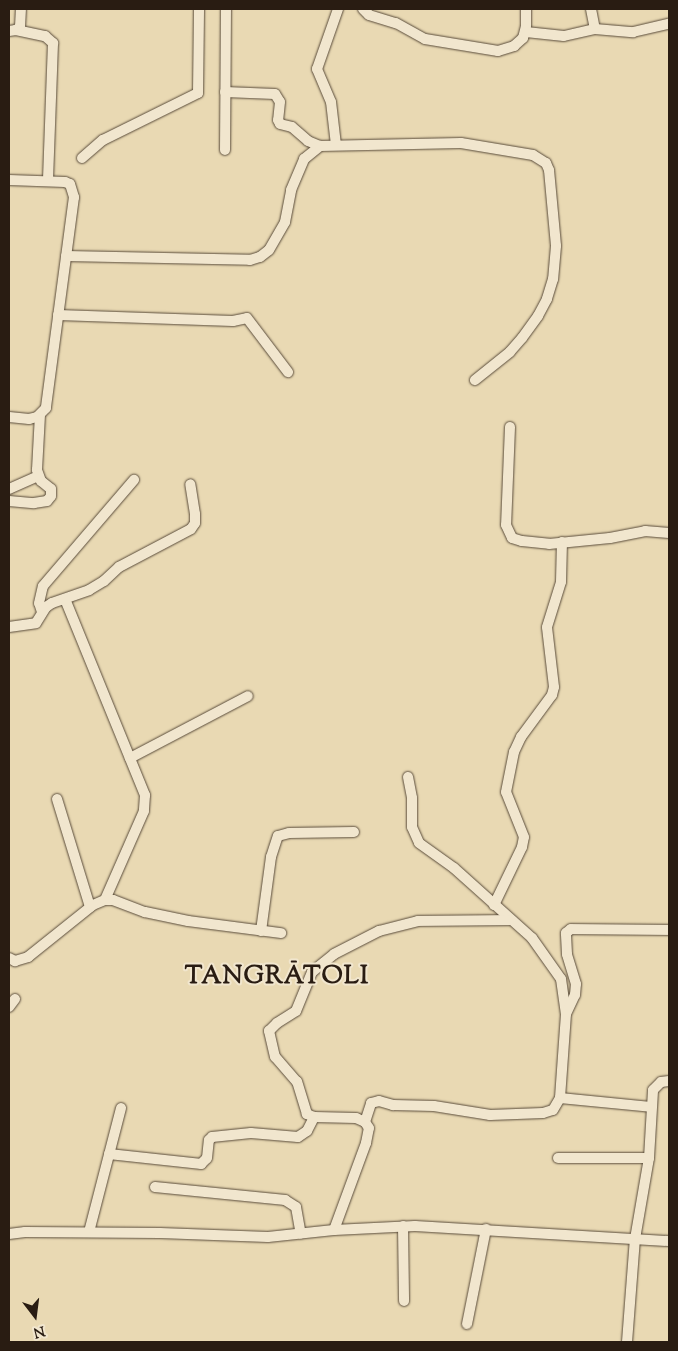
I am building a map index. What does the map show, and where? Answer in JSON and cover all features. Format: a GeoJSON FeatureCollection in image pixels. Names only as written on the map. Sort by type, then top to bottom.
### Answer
{"type":"FeatureCollection","features":[{"type":"Feature","properties":{"kind":"street"},"geometry":{"type":"LineString","coordinates":[[12,31],[22,22],[21,9]]}},
{"type":"Feature","properties":{"kind":"street"},"geometry":{"type":"LineString","coordinates":[[82,158],[103,140],[198,93],[199,9]]}},
{"type":"Feature","properties":{"kind":"street"},"geometry":{"type":"LineString","coordinates":[[225,150],[226,9]]}},
{"type":"Feature","properties":{"kind":"street"},"geometry":{"type":"LineString","coordinates":[[336,145],[331,102],[317,69],[338,9]]}},
{"type":"Feature","properties":{"kind":"street"},"geometry":{"type":"LineString","coordinates":[[363,9],[369,14],[396,23],[425,39],[498,51],[514,46],[526,32],[526,9]]}},
{"type":"Feature","properties":{"kind":"street"},"geometry":{"type":"LineString","coordinates":[[591,9],[595,29]]}},
{"type":"Feature","properties":{"kind":"street"},"geometry":{"type":"LineString","coordinates":[[526,32],[564,36],[595,29],[633,32],[669,24]]}},
{"type":"Feature","properties":{"kind":"street"},"geometry":{"type":"LineString","coordinates":[[12,31],[45,36],[53,43],[48,182]]}},
{"type":"Feature","properties":{"kind":"street"},"geometry":{"type":"LineString","coordinates":[[225,92],[266,92],[275,94],[280,102],[278,120],[280,124],[292,127],[308,141],[320,146],[461,143],[533,155],[546,163],[549,170],[556,246],[553,279],[547,299],[538,316],[510,352],[474,380]]}},
{"type":"Feature","properties":{"kind":"street"},"geometry":{"type":"LineString","coordinates":[[66,256],[250,260],[260,257],[269,250],[285,222],[291,190],[304,159],[320,146]]}},
{"type":"Feature","properties":{"kind":"street"},"geometry":{"type":"LineString","coordinates":[[9,180],[70,184],[74,190],[46,408],[40,415],[29,419],[9,417]]}},
{"type":"Feature","properties":{"kind":"street"},"geometry":{"type":"LineString","coordinates":[[58,314],[234,321],[246,318],[288,372]]}},
{"type":"Feature","properties":{"kind":"street"},"geometry":{"type":"LineString","coordinates":[[9,501],[34,503],[47,501],[51,496],[51,489],[38,476],[40,415]]}},
{"type":"Feature","properties":{"kind":"street"},"geometry":{"type":"LineString","coordinates":[[510,427],[507,532],[512,538],[522,542],[562,542],[610,538],[644,531],[669,533]]}},
{"type":"Feature","properties":{"kind":"street"},"geometry":{"type":"LineString","coordinates":[[9,489],[38,476]]}},
{"type":"Feature","properties":{"kind":"street"},"geometry":{"type":"LineString","coordinates":[[42,612],[39,603],[43,586],[134,480]]}},
{"type":"Feature","properties":{"kind":"street"},"geometry":{"type":"LineString","coordinates":[[9,627],[36,623],[42,612],[52,604],[88,590],[104,581],[119,567],[192,529],[195,523],[195,514],[190,484]]}},
{"type":"Feature","properties":{"kind":"street"},"geometry":{"type":"LineString","coordinates":[[494,905],[522,847],[524,838],[506,792],[514,752],[520,737],[552,694],[554,687],[547,627],[561,582],[562,542]]}},
{"type":"Feature","properties":{"kind":"street"},"geometry":{"type":"LineString","coordinates":[[65,599],[145,795],[146,802],[144,811],[105,900]]}},
{"type":"Feature","properties":{"kind":"street"},"geometry":{"type":"LineString","coordinates":[[130,758],[248,696]]}},
{"type":"Feature","properties":{"kind":"street"},"geometry":{"type":"LineString","coordinates":[[365,1122],[374,1101],[434,1106],[490,1115],[543,1113],[553,1110],[560,1098],[566,1014],[561,980],[532,938],[454,868],[419,843],[414,836],[412,827],[412,798],[408,777]]}},
{"type":"Feature","properties":{"kind":"street"},"geometry":{"type":"LineString","coordinates":[[57,798],[90,907]]}},
{"type":"Feature","properties":{"kind":"street"},"geometry":{"type":"LineString","coordinates":[[261,931],[271,857],[278,836],[289,833],[354,832]]}},
{"type":"Feature","properties":{"kind":"street"},"geometry":{"type":"LineString","coordinates":[[9,958],[15,962],[28,957],[90,907],[105,900],[113,900],[145,912],[188,921],[280,933]]}},
{"type":"Feature","properties":{"kind":"street"},"geometry":{"type":"LineString","coordinates":[[334,1230],[366,1143],[369,1128],[365,1122],[356,1118],[314,1117],[307,1114],[297,1082],[278,1062],[269,1035],[272,1027],[296,1011],[312,972],[340,950],[396,925],[438,920],[510,920]]}},
{"type":"Feature","properties":{"kind":"street"},"geometry":{"type":"LineString","coordinates":[[566,1014],[575,995],[576,984],[567,954],[566,933],[571,929],[669,930]]}},
{"type":"Feature","properties":{"kind":"street"},"geometry":{"type":"LineString","coordinates":[[627,1342],[635,1239],[649,1158],[653,1090],[661,1082],[669,1080]]}},
{"type":"Feature","properties":{"kind":"street"},"geometry":{"type":"LineString","coordinates":[[560,1098],[651,1107]]}},
{"type":"Feature","properties":{"kind":"street"},"geometry":{"type":"LineString","coordinates":[[89,1232],[121,1108]]}},
{"type":"Feature","properties":{"kind":"street"},"geometry":{"type":"LineString","coordinates":[[109,1154],[201,1164],[207,1158],[209,1140],[212,1137],[251,1132],[298,1137],[307,1130],[314,1117]]}},
{"type":"Feature","properties":{"kind":"street"},"geometry":{"type":"LineString","coordinates":[[558,1158],[649,1158]]}},
{"type":"Feature","properties":{"kind":"street"},"geometry":{"type":"LineString","coordinates":[[155,1187],[285,1200],[296,1207],[301,1234]]}},
{"type":"Feature","properties":{"kind":"street"},"geometry":{"type":"LineString","coordinates":[[403,1226],[404,1301]]}},
{"type":"Feature","properties":{"kind":"street"},"geometry":{"type":"LineString","coordinates":[[9,1234],[89,1232],[268,1237],[334,1230],[403,1226],[486,1229],[669,1241]]}},
{"type":"Feature","properties":{"kind":"street"},"geometry":{"type":"LineString","coordinates":[[467,1324],[486,1229]]}},
{"type":"Feature","properties":{"kind":"district","name":"TANGRĀTOLI"},"geometry":{"type":"Point","coordinates":[277,977]}}]}
